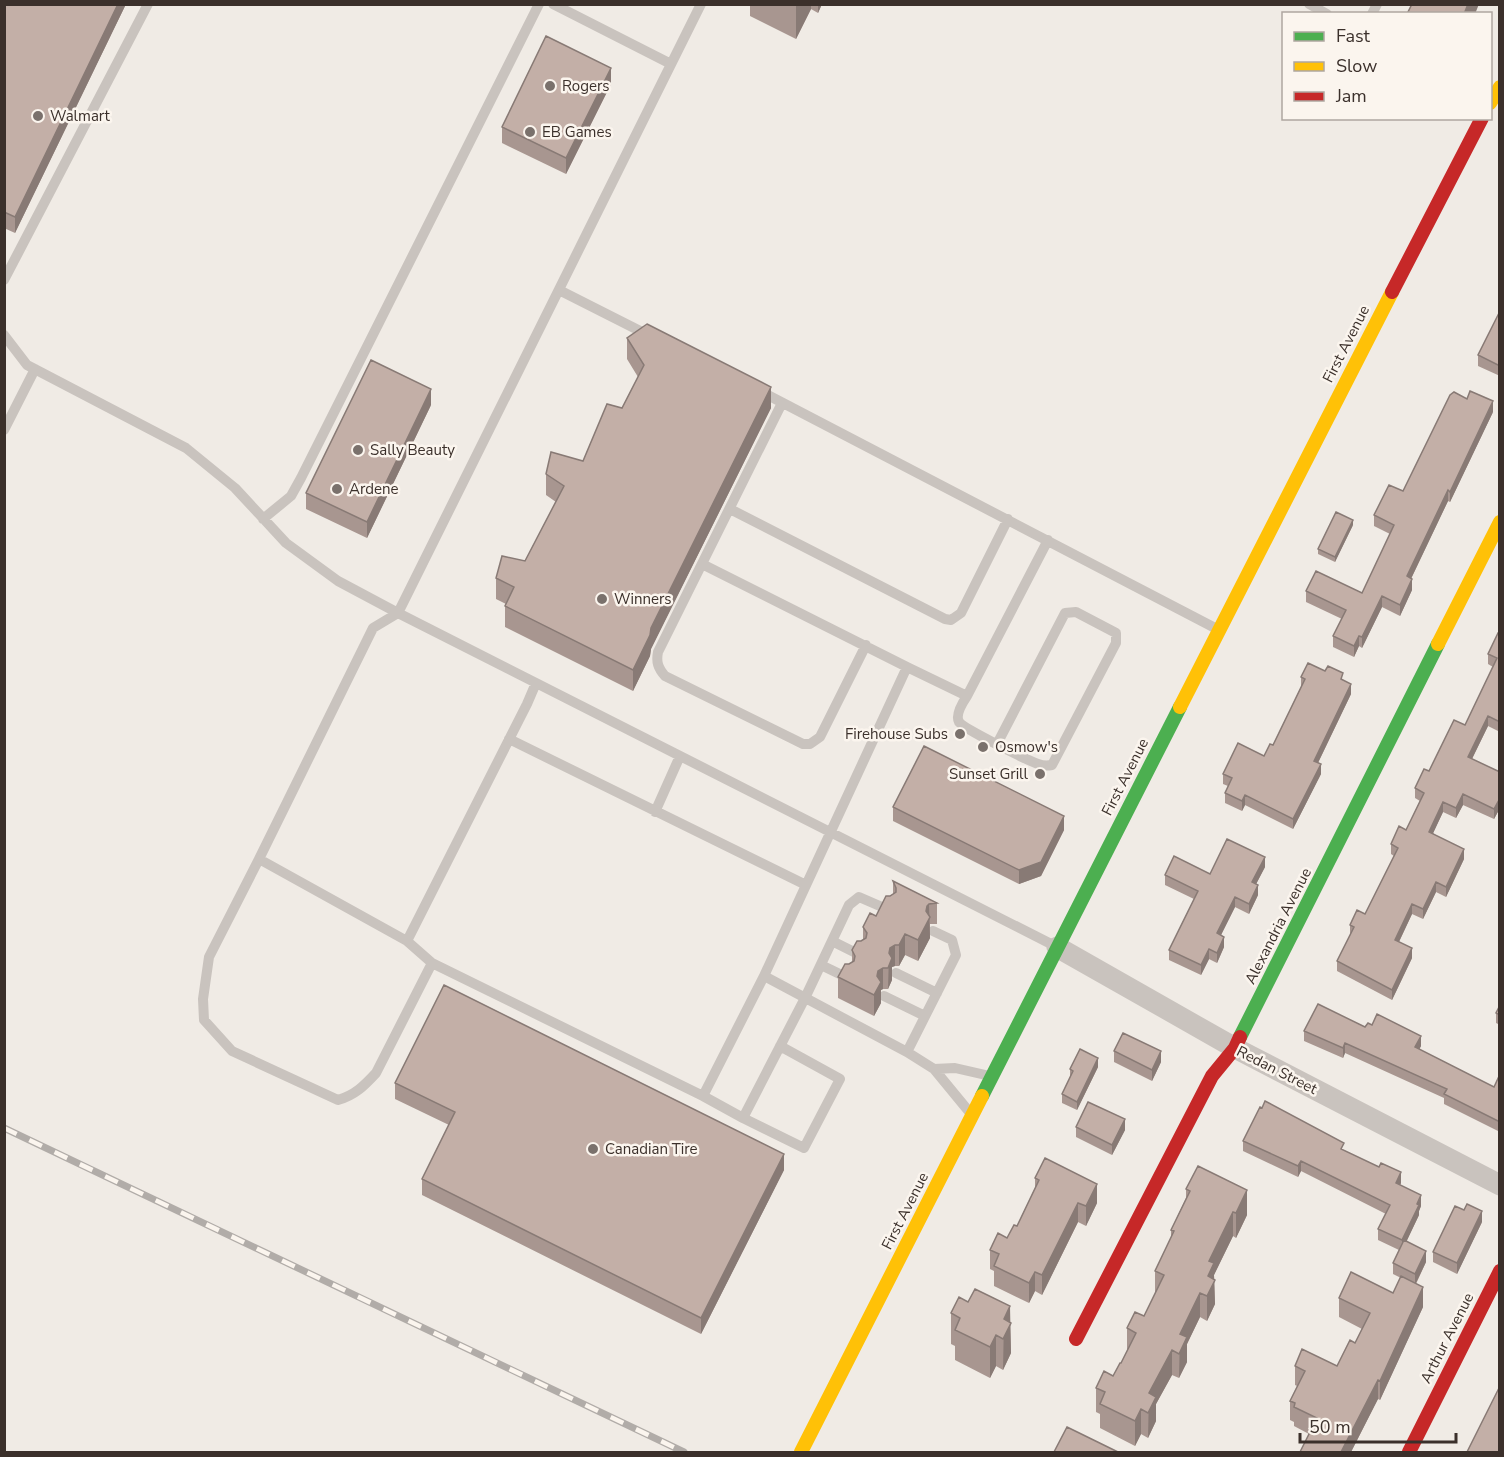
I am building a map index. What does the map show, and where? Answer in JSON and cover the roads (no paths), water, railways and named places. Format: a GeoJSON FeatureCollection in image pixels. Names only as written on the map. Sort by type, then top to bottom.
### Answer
{"type":"FeatureCollection","features":[{"type":"Feature","properties":{"kind":"main road","name":"First Avenue"},"geometry":{"type":"LineString","coordinates":[[801,1452],[1219,629],[1481,120]]}},
{"type":"Feature","properties":{"kind":"main road","name":"Alexandria Avenue"},"geometry":{"type":"LineString","coordinates":[[1077,1339],[1212,1076],[1235,1048],[1500,522]]}},
{"type":"Feature","properties":{"kind":"main road","name":"Arthur Avenue"},"geometry":{"type":"LineString","coordinates":[[1408,1452],[1500,1271]]}},
{"type":"Feature","properties":{"kind":"street","name":"Redan Street"},"geometry":{"type":"LineString","coordinates":[[1057,947],[1235,1048],[1500,1185]]}},
{"type":"Feature","properties":{"kind":"lane"},"geometry":{"type":"LineString","coordinates":[[4,280],[148,4]]}},
{"type":"Feature","properties":{"kind":"lane"},"geometry":{"type":"LineString","coordinates":[[263,519],[291,496],[301,478],[539,4]]}},
{"type":"Feature","properties":{"kind":"lane"},"geometry":{"type":"LineString","coordinates":[[553,4],[671,64]]}},
{"type":"Feature","properties":{"kind":"lane"},"geometry":{"type":"LineString","coordinates":[[432,963],[376,1073],[351,1096],[338,1100],[232,1051],[204,1020],[203,999],[209,957],[374,628],[398,613],[701,4]]}},
{"type":"Feature","properties":{"kind":"lane"},"geometry":{"type":"LineString","coordinates":[[1309,4],[1323,12]]}},
{"type":"Feature","properties":{"kind":"lane"},"geometry":{"type":"LineString","coordinates":[[559,290],[665,344]]}},
{"type":"Feature","properties":{"kind":"lane"},"geometry":{"type":"LineString","coordinates":[[4,335],[27,365],[186,448],[235,488],[286,543],[339,581],[1057,947]]}},
{"type":"Feature","properties":{"kind":"lane"},"geometry":{"type":"LineString","coordinates":[[4,430],[35,369]]}},
{"type":"Feature","properties":{"kind":"lane"},"geometry":{"type":"LineString","coordinates":[[750,387],[1219,629]]}},
{"type":"Feature","properties":{"kind":"lane"},"geometry":{"type":"LineString","coordinates":[[782,403],[658,652],[657,660],[660,670],[665,676],[803,744],[810,744],[820,737],[866,645]]}},
{"type":"Feature","properties":{"kind":"lane"},"geometry":{"type":"LineString","coordinates":[[730,509],[951,620],[961,613],[1008,519]]}},
{"type":"Feature","properties":{"kind":"lane"},"geometry":{"type":"LineString","coordinates":[[997,744],[1065,613],[1076,612],[1116,633],[1116,643],[1052,765],[1040,765],[997,744],[959,721],[958,715],[967,696],[1048,540]]}},
{"type":"Feature","properties":{"kind":"lane"},"geometry":{"type":"LineString","coordinates":[[702,564],[967,696]]}},
{"type":"Feature","properties":{"kind":"lane"},"geometry":{"type":"LineString","coordinates":[[703,1096],[764,976],[907,667]]}},
{"type":"Feature","properties":{"kind":"lane"},"geometry":{"type":"LineString","coordinates":[[407,941],[536,682]]}},
{"type":"Feature","properties":{"kind":"lane"},"geometry":{"type":"LineString","coordinates":[[509,739],[806,885]]}},
{"type":"Feature","properties":{"kind":"lane"},"geometry":{"type":"LineString","coordinates":[[655,812],[680,756]]}},
{"type":"Feature","properties":{"kind":"lane"},"geometry":{"type":"LineString","coordinates":[[259,859],[407,941],[432,963],[804,1148],[840,1079],[780,1046]]}},
{"type":"Feature","properties":{"kind":"lane"},"geometry":{"type":"LineString","coordinates":[[743,1118],[805,998],[849,904],[859,897],[889,910]]}},
{"type":"Feature","properties":{"kind":"lane"},"geometry":{"type":"LineString","coordinates":[[907,1052],[956,955],[952,940],[933,931]]}},
{"type":"Feature","properties":{"kind":"lane"},"geometry":{"type":"LineString","coordinates":[[832,941],[860,955]]}},
{"type":"Feature","properties":{"kind":"lane"},"geometry":{"type":"LineString","coordinates":[[820,965],[848,978]]}},
{"type":"Feature","properties":{"kind":"lane"},"geometry":{"type":"LineString","coordinates":[[896,973],[937,993]]}},
{"type":"Feature","properties":{"kind":"lane"},"geometry":{"type":"LineString","coordinates":[[764,976],[907,1052],[934,1069],[972,1115]]}},
{"type":"Feature","properties":{"kind":"lane"},"geometry":{"type":"LineString","coordinates":[[884,996],[925,1016]]}},
{"type":"Feature","properties":{"kind":"lane"},"geometry":{"type":"LineString","coordinates":[[934,1069],[955,1068],[991,1076]]}},
{"type":"Feature","properties":{"kind":"railway"},"geometry":{"type":"LineString","coordinates":[[4,1128],[684,1452]]}},
{"type":"Feature","properties":{"kind":"place","name":"Rogers"},"geometry":{"type":"Point","coordinates":[550,86]}},
{"type":"Feature","properties":{"kind":"place","name":"Walmart"},"geometry":{"type":"Point","coordinates":[38,116]}},
{"type":"Feature","properties":{"kind":"place","name":"EB Games"},"geometry":{"type":"Point","coordinates":[530,132]}},
{"type":"Feature","properties":{"kind":"place","name":"Sally Beauty"},"geometry":{"type":"Point","coordinates":[358,450]}},
{"type":"Feature","properties":{"kind":"place","name":"Ardene"},"geometry":{"type":"Point","coordinates":[337,489]}},
{"type":"Feature","properties":{"kind":"place","name":"Winners"},"geometry":{"type":"Point","coordinates":[602,599]}},
{"type":"Feature","properties":{"kind":"place","name":"Firehouse Subs"},"geometry":{"type":"Point","coordinates":[960,734]}},
{"type":"Feature","properties":{"kind":"place","name":"Osmow's"},"geometry":{"type":"Point","coordinates":[983,747]}},
{"type":"Feature","properties":{"kind":"place","name":"Sunset Grill"},"geometry":{"type":"Point","coordinates":[1040,774]}},
{"type":"Feature","properties":{"kind":"place","name":"Canadian Tire"},"geometry":{"type":"Point","coordinates":[593,1149]}}]}
